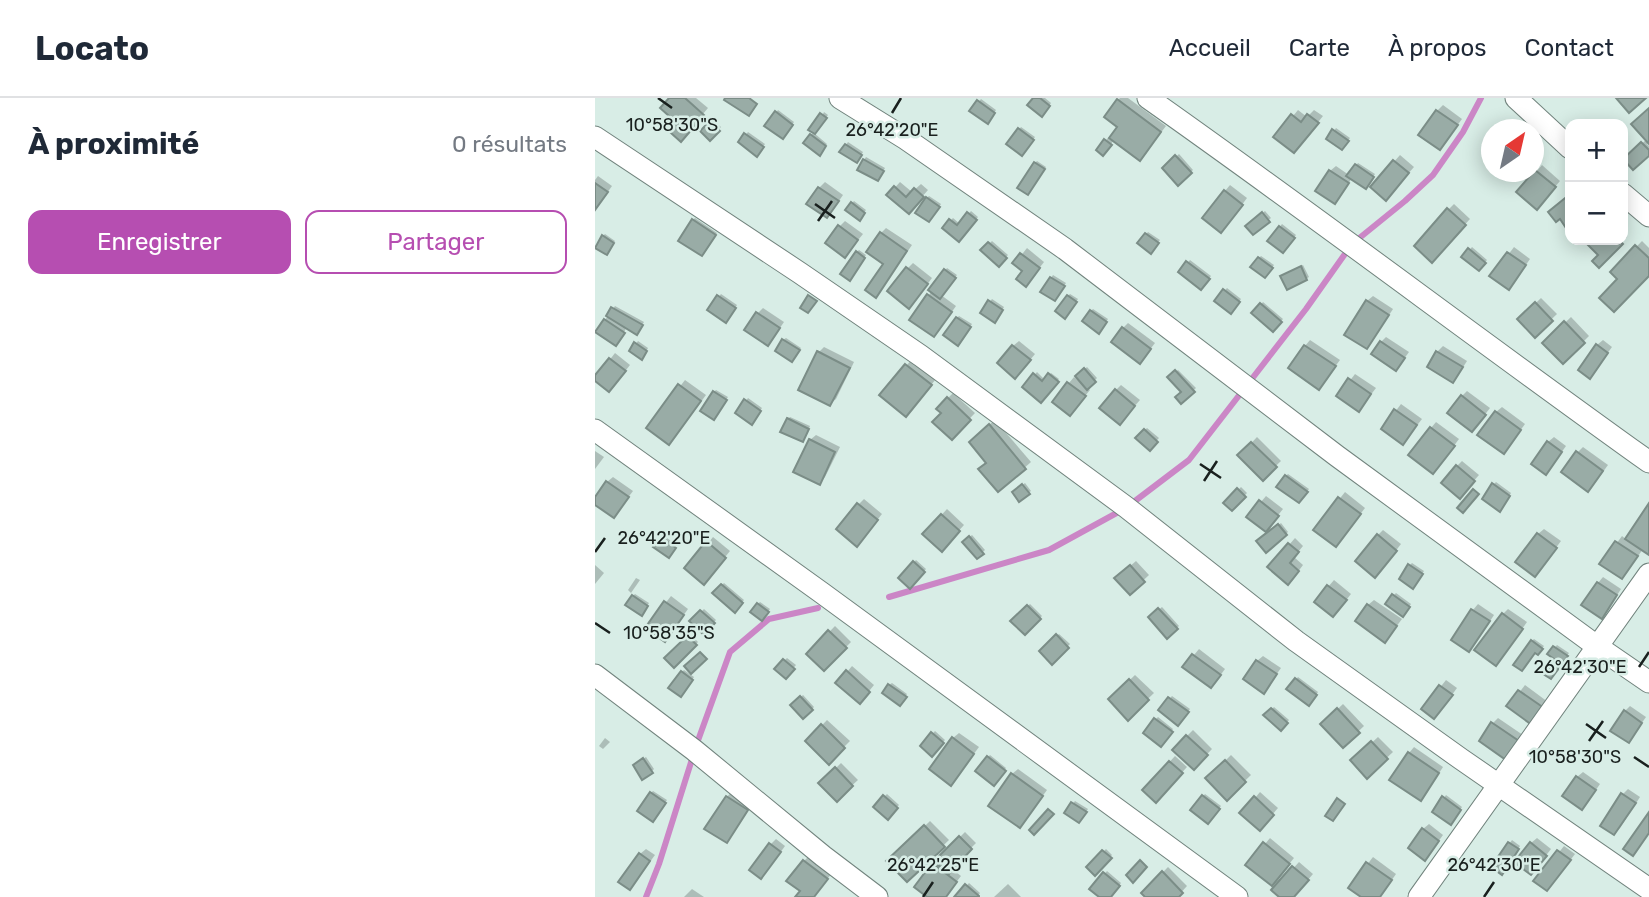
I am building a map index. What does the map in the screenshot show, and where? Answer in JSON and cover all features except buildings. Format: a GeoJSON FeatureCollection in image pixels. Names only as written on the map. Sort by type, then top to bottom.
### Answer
{"type":"FeatureCollection","features":[{"type":"Feature","properties":{"kind":"street"},"geometry":{"type":"LineString","coordinates":[[840,98],[906,139],[1065,249],[1349,465],[1598,647],[1649,681]]}},
{"type":"Feature","properties":{"kind":"street"},"geometry":{"type":"LineString","coordinates":[[1148,98],[1649,462]]}},
{"type":"Feature","properties":{"kind":"street"},"geometry":{"type":"LineString","coordinates":[[1515,98],[1565,144]]}},
{"type":"Feature","properties":{"kind":"street"},"geometry":{"type":"LineString","coordinates":[[595,137],[921,356],[1126,508],[1296,641],[1649,889]]}},
{"type":"Feature","properties":{"kind":"street"},"geometry":{"type":"LineString","coordinates":[[1628,198],[1649,216]]}},
{"type":"Feature","properties":{"kind":"street"},"geometry":{"type":"LineString","coordinates":[[595,430],[1237,897]]}},
{"type":"Feature","properties":{"kind":"street"},"geometry":{"type":"LineString","coordinates":[[1419,897],[1649,574]]}},
{"type":"Feature","properties":{"kind":"street"},"geometry":{"type":"LineString","coordinates":[[595,675],[695,750],[877,897]]}},
{"type":"Feature","properties":{"kind":"waterway"},"geometry":{"type":"LineString","coordinates":[[1131,504],[1189,460],[1306,309],[1352,244],[1433,175],[1463,132],[1481,98]]}},
{"type":"Feature","properties":{"kind":"waterway"},"geometry":{"type":"LineString","coordinates":[[889,597],[1049,550],[1122,510]]}},
{"type":"Feature","properties":{"kind":"waterway"},"geometry":{"type":"LineString","coordinates":[[696,746],[730,652],[769,619],[818,608]]}},
{"type":"Feature","properties":{"kind":"waterway"},"geometry":{"type":"LineString","coordinates":[[646,897],[693,756]]}}]}
